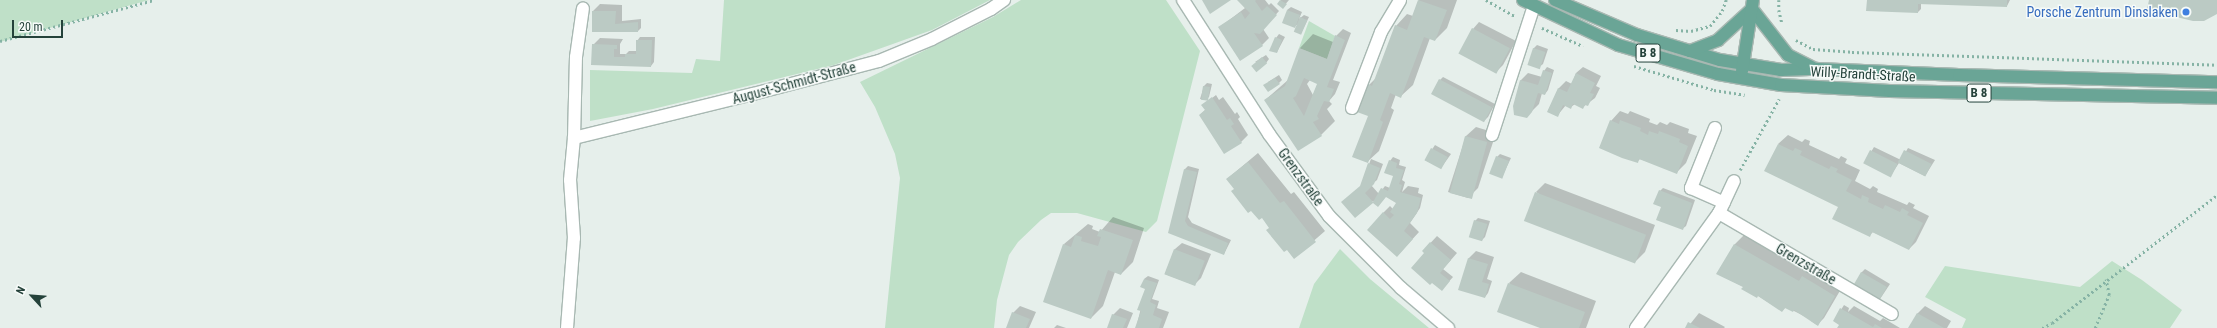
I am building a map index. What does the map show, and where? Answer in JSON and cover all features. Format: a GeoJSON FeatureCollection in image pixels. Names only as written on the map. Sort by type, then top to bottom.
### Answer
{"type":"FeatureCollection","features":[{"type":"Feature","properties":{"kind":"main road","name":"B 8"},"geometry":{"type":"LineString","coordinates":[[1562,1],[1637,35],[1690,51]]}},
{"type":"Feature","properties":{"kind":"main road","name":"Willy-Brandt-Straße"},"geometry":{"type":"LineString","coordinates":[[1528,3],[1618,44],[1718,74],[1781,85],[1890,91],[2217,98]]}},
{"type":"Feature","properties":{"kind":"main road"},"geometry":{"type":"LineString","coordinates":[[1690,51],[1712,43],[1752,4]]}},
{"type":"Feature","properties":{"kind":"main road"},"geometry":{"type":"LineString","coordinates":[[1741,78],[1752,4]]}},
{"type":"Feature","properties":{"kind":"main road"},"geometry":{"type":"LineString","coordinates":[[1752,4],[1788,55],[1800,63],[1817,69]]}},
{"type":"Feature","properties":{"kind":"main road","name":"Willy-Brandt-Straße"},"geometry":{"type":"LineString","coordinates":[[1690,51],[1743,64],[1781,70],[1817,69],[1994,76],[2217,82]]}},
{"type":"Feature","properties":{"kind":"street","name":"August-Schmidt-Straße"},"geometry":{"type":"LineString","coordinates":[[574,138],[879,61],[932,39],[1004,0]]}},
{"type":"Feature","properties":{"kind":"street","name":"Grenzstraße"},"geometry":{"type":"LineString","coordinates":[[1183,0],[1269,134],[1329,216],[1401,288],[1448,328]]}},
{"type":"Feature","properties":{"kind":"street"},"geometry":{"type":"LineString","coordinates":[[1352,108],[1381,32],[1400,0]]}},
{"type":"Feature","properties":{"kind":"street"},"geometry":{"type":"LineString","coordinates":[[1559,18],[1562,1]]}},
{"type":"Feature","properties":{"kind":"street"},"geometry":{"type":"LineString","coordinates":[[1492,135],[1528,3]]}},
{"type":"Feature","properties":{"kind":"street"},"geometry":{"type":"LineString","coordinates":[[567,328],[574,238],[570,180],[574,138],[576,57],[583,8]]}},
{"type":"Feature","properties":{"kind":"street","name":"Grenzstraße"},"geometry":{"type":"LineString","coordinates":[[1715,128],[1691,188],[1892,314]]}},
{"type":"Feature","properties":{"kind":"street"},"geometry":{"type":"LineString","coordinates":[[1636,328],[1722,208],[1734,181]]}},
{"type":"Feature","properties":{"kind":"path"},"geometry":{"type":"LineString","coordinates":[[0,41],[154,0]]}},
{"type":"Feature","properties":{"kind":"path"},"geometry":{"type":"LineString","coordinates":[[1668,30],[1691,31],[1710,26],[1722,11],[1726,0]]}},
{"type":"Feature","properties":{"kind":"path"},"geometry":{"type":"LineString","coordinates":[[1779,0],[1779,10],[1783,25]]}},
{"type":"Feature","properties":{"kind":"path"},"geometry":{"type":"LineString","coordinates":[[1790,36],[1813,49],[1852,52],[2217,65]]}},
{"type":"Feature","properties":{"kind":"path"},"geometry":{"type":"LineString","coordinates":[[1734,181],[1779,99]]}},
{"type":"Feature","properties":{"kind":"path"},"geometry":{"type":"LineString","coordinates":[[2042,328],[2052,323],[2106,279],[2217,195]]}},
{"type":"Feature","properties":{"kind":"path"},"geometry":{"type":"LineString","coordinates":[[2094,328],[2109,295],[2106,279]]}},
{"type":"Feature","properties":{"kind":"green space"},"geometry":{"type":"Polygon","coordinates":[[[0,0],[149,0],[0,42],[0,0]]]}},
{"type":"Feature","properties":{"kind":"green space"},"geometry":{"type":"Polygon","coordinates":[[[724,0],[990,0],[932,30],[834,65],[653,109],[590,121],[590,70],[692,73],[696,59],[720,61],[724,0]]]}},
{"type":"Feature","properties":{"kind":"green space"},"geometry":{"type":"Polygon","coordinates":[[[1021,0],[1166,0],[1200,51],[1157,221],[1146,232],[1077,213],[1051,213],[1041,220],[1018,242],[1009,255],[997,300],[994,328],[885,328],[900,178],[895,154],[875,107],[860,82],[993,17],[1021,0]]]}},
{"type":"Feature","properties":{"kind":"green space"},"geometry":{"type":"Polygon","coordinates":[[[1309,21],[1335,36],[1327,59],[1299,48],[1309,21]]]}},
{"type":"Feature","properties":{"kind":"green space"},"geometry":{"type":"Polygon","coordinates":[[[1340,249],[1370,279],[1429,328],[1299,328],[1314,284],[1340,249]]]}},
{"type":"Feature","properties":{"kind":"green space"},"geometry":{"type":"Polygon","coordinates":[[[2112,261],[2142,280],[2182,310],[2170,328],[1962,328],[1966,319],[1925,297],[1945,266],[2080,287],[2112,261]]]}},
{"type":"Feature","properties":{"kind":"building"},"geometry":{"type":"Polygon","coordinates":[[[1202,0],[1231,0],[1210,14],[1202,0]]]}},
{"type":"Feature","properties":{"kind":"building"},"geometry":{"type":"Polygon","coordinates":[[[1237,0],[1256,0],[1255,1],[1262,11],[1267,6],[1277,15],[1260,34],[1254,33],[1263,46],[1240,61],[1218,27],[1241,12],[1245,19],[1250,13],[1237,0]]]}},
{"type":"Feature","properties":{"kind":"building"},"geometry":{"type":"Polygon","coordinates":[[[1280,0],[1287,4],[1283,9],[1277,4],[1280,0]]]}},
{"type":"Feature","properties":{"kind":"building"},"geometry":{"type":"Polygon","coordinates":[[[1418,0],[1447,10],[1435,41],[1424,37],[1401,98],[1390,93],[1380,120],[1383,122],[1368,163],[1352,157],[1368,116],[1357,112],[1368,84],[1372,86],[1395,25],[1407,30],[1418,0]]]}},
{"type":"Feature","properties":{"kind":"building"},"geometry":{"type":"Polygon","coordinates":[[[1867,0],[2007,0],[2007,7],[1918,4],[1918,13],[1866,11],[1867,0]]]}},
{"type":"Feature","properties":{"kind":"building","name":"Porsche Zentrum Dinslaken"},"geometry":{"type":"Polygon","coordinates":[[[2149,0],[2217,0],[2217,14],[2204,21],[2193,21],[2147,10],[2149,0]]]}},
{"type":"Feature","properties":{"kind":"building"},"geometry":{"type":"Polygon","coordinates":[[[1287,10],[1300,15],[1295,28],[1282,23],[1287,10]]]}},
{"type":"Feature","properties":{"kind":"building"},"geometry":{"type":"Polygon","coordinates":[[[592,11],[616,11],[615,24],[638,22],[638,32],[592,32],[592,11]]]}},
{"type":"Feature","properties":{"kind":"building"},"geometry":{"type":"Polygon","coordinates":[[[1300,17],[1307,20],[1301,35],[1294,32],[1300,17]]]}},
{"type":"Feature","properties":{"kind":"building"},"geometry":{"type":"Polygon","coordinates":[[[1472,28],[1510,48],[1496,74],[1458,54],[1472,28]]]}},
{"type":"Feature","properties":{"kind":"building"},"geometry":{"type":"Polygon","coordinates":[[[1335,35],[1345,40],[1327,87],[1334,89],[1329,102],[1324,101],[1317,116],[1319,119],[1313,122],[1322,136],[1298,151],[1264,100],[1285,86],[1299,48],[1327,59],[1335,35]],[[1304,78],[1296,96],[1293,98],[1304,116],[1317,84],[1304,78]]]}},
{"type":"Feature","properties":{"kind":"building"},"geometry":{"type":"Polygon","coordinates":[[[1275,37],[1282,40],[1277,53],[1269,51],[1275,37]]]}},
{"type":"Feature","properties":{"kind":"building"},"geometry":{"type":"Polygon","coordinates":[[[636,40],[652,40],[651,67],[591,65],[592,44],[617,45],[617,49],[614,49],[614,57],[625,57],[625,54],[636,54],[636,40]]]}},
{"type":"Feature","properties":{"kind":"building"},"geometry":{"type":"Polygon","coordinates":[[[1533,48],[1545,52],[1540,69],[1527,65],[1533,48]]]}},
{"type":"Feature","properties":{"kind":"building"},"geometry":{"type":"Polygon","coordinates":[[[1262,57],[1267,63],[1256,72],[1251,66],[1262,57]]]}},
{"type":"Feature","properties":{"kind":"building"},"geometry":{"type":"Polygon","coordinates":[[[1543,70],[1552,73],[1545,95],[1538,93],[1532,112],[1527,118],[1514,115],[1513,106],[1520,80],[1538,85],[1543,70]]]}},
{"type":"Feature","properties":{"kind":"building"},"geometry":{"type":"Polygon","coordinates":[[[1576,73],[1595,83],[1590,93],[1594,94],[1588,106],[1585,105],[1583,109],[1573,104],[1571,109],[1563,105],[1558,117],[1547,112],[1558,88],[1567,92],[1576,73]]]}},
{"type":"Feature","properties":{"kind":"building"},"geometry":{"type":"Polygon","coordinates":[[[1275,78],[1280,84],[1268,92],[1263,85],[1275,78]]]}},
{"type":"Feature","properties":{"kind":"building"},"geometry":{"type":"Polygon","coordinates":[[[1439,79],[1492,107],[1484,122],[1431,94],[1439,79]]]}},
{"type":"Feature","properties":{"kind":"building"},"geometry":{"type":"Polygon","coordinates":[[[1203,86],[1210,87],[1208,101],[1201,100],[1203,86]]]}},
{"type":"Feature","properties":{"kind":"building"},"geometry":{"type":"Polygon","coordinates":[[[1212,97],[1227,120],[1230,118],[1234,124],[1231,126],[1242,143],[1224,154],[1199,115],[1205,110],[1201,105],[1212,97]]]}},
{"type":"Feature","properties":{"kind":"building"},"geometry":{"type":"Polygon","coordinates":[[[1610,120],[1619,124],[1620,120],[1641,128],[1640,131],[1648,135],[1649,131],[1658,134],[1659,131],[1680,139],[1679,142],[1688,146],[1677,174],[1639,159],[1638,163],[1622,158],[1599,148],[1610,120]]]}},
{"type":"Feature","properties":{"kind":"building"},"geometry":{"type":"Polygon","coordinates":[[[1465,136],[1487,142],[1472,199],[1450,193],[1465,136]]]}},
{"type":"Feature","properties":{"kind":"building"},"geometry":{"type":"Polygon","coordinates":[[[1778,144],[1793,151],[1795,148],[1802,151],[1800,155],[1829,169],[1831,166],[1838,169],[1836,172],[1852,180],[1846,191],[1861,199],[1862,195],[1869,198],[1868,202],[1883,209],[1885,205],[1900,212],[1902,208],[1909,212],[1907,215],[1923,223],[1909,250],[1872,232],[1870,237],[1832,219],[1838,207],[1764,171],[1778,144]]]}},
{"type":"Feature","properties":{"kind":"building"},"geometry":{"type":"Polygon","coordinates":[[[1431,148],[1448,157],[1441,169],[1424,160],[1431,148]]]}},
{"type":"Feature","properties":{"kind":"building"},"geometry":{"type":"Polygon","coordinates":[[[1870,150],[1898,164],[1891,177],[1863,163],[1870,150]]]}},
{"type":"Feature","properties":{"kind":"building"},"geometry":{"type":"Polygon","coordinates":[[[1904,150],[1932,164],[1925,177],[1898,162],[1904,150]]]}},
{"type":"Feature","properties":{"kind":"building"},"geometry":{"type":"Polygon","coordinates":[[[1496,156],[1509,161],[1502,179],[1489,174],[1496,156]]]}},
{"type":"Feature","properties":{"kind":"building"},"geometry":{"type":"Polygon","coordinates":[[[1389,160],[1397,163],[1396,168],[1404,170],[1399,184],[1402,185],[1400,192],[1421,198],[1417,213],[1404,231],[1413,239],[1397,257],[1367,230],[1383,212],[1390,219],[1394,215],[1390,212],[1396,203],[1386,197],[1378,207],[1373,203],[1355,218],[1341,202],[1360,186],[1368,163],[1380,168],[1374,184],[1365,193],[1373,202],[1381,188],[1388,191],[1393,176],[1384,173],[1389,160]]]}},
{"type":"Feature","properties":{"kind":"building"},"geometry":{"type":"Polygon","coordinates":[[[1248,162],[1280,203],[1284,201],[1316,242],[1294,259],[1287,250],[1284,252],[1266,230],[1269,228],[1262,218],[1259,220],[1251,211],[1248,213],[1231,191],[1234,189],[1226,179],[1248,162]]]}},
{"type":"Feature","properties":{"kind":"building"},"geometry":{"type":"Polygon","coordinates":[[[1184,169],[1197,172],[1185,221],[1188,226],[1228,243],[1224,255],[1168,233],[1184,169]]]}},
{"type":"Feature","properties":{"kind":"building"},"geometry":{"type":"Polygon","coordinates":[[[1659,190],[1692,203],[1683,230],[1656,220],[1661,207],[1653,204],[1659,190]]]}},
{"type":"Feature","properties":{"kind":"building"},"geometry":{"type":"Polygon","coordinates":[[[1535,192],[1646,235],[1635,264],[1524,221],[1535,192]]]}},
{"type":"Feature","properties":{"kind":"building"},"geometry":{"type":"Polygon","coordinates":[[[1474,220],[1487,224],[1482,241],[1469,237],[1474,220]]]}},
{"type":"Feature","properties":{"kind":"building"},"geometry":{"type":"Polygon","coordinates":[[[1100,229],[1133,240],[1121,275],[1108,270],[1091,319],[1043,302],[1063,244],[1071,247],[1075,235],[1082,237],[1081,241],[1098,246],[1101,237],[1097,236],[1100,229]]]}},
{"type":"Feature","properties":{"kind":"building"},"geometry":{"type":"Polygon","coordinates":[[[1430,242],[1451,260],[1440,273],[1450,281],[1442,291],[1432,283],[1430,285],[1411,268],[1424,253],[1422,251],[1430,242]]]}},
{"type":"Feature","properties":{"kind":"building"},"geometry":{"type":"Polygon","coordinates":[[[1734,244],[1799,281],[1802,276],[1835,296],[1818,326],[1794,310],[1793,312],[1785,308],[1782,312],[1758,296],[1757,298],[1741,289],[1743,287],[1716,274],[1734,244]]]}},
{"type":"Feature","properties":{"kind":"building"},"geometry":{"type":"Polygon","coordinates":[[[1174,249],[1205,261],[1195,286],[1164,274],[1174,249]]]}},
{"type":"Feature","properties":{"kind":"building"},"geometry":{"type":"Polygon","coordinates":[[[1468,258],[1488,264],[1482,282],[1489,284],[1485,298],[1458,290],[1468,258]]]}},
{"type":"Feature","properties":{"kind":"building"},"geometry":{"type":"Polygon","coordinates":[[[1861,272],[1887,287],[1879,300],[1854,285],[1861,272]]]}},
{"type":"Feature","properties":{"kind":"building"},"geometry":{"type":"Polygon","coordinates":[[[1144,279],[1157,283],[1150,302],[1156,305],[1153,315],[1162,319],[1159,328],[1135,328],[1141,311],[1137,310],[1145,289],[1140,287],[1144,279]]]}},
{"type":"Feature","properties":{"kind":"building"},"geometry":{"type":"Polygon","coordinates":[[[1508,283],[1585,312],[1579,328],[1540,328],[1497,312],[1508,283]]]}},
{"type":"Feature","properties":{"kind":"building"},"geometry":{"type":"Polygon","coordinates":[[[1840,308],[1873,327],[1875,324],[1882,328],[1837,328],[1839,325],[1833,321],[1840,308]]]}},
{"type":"Feature","properties":{"kind":"building"},"geometry":{"type":"Polygon","coordinates":[[[1012,312],[1030,319],[1026,328],[1006,328],[1012,312]]]}},
{"type":"Feature","properties":{"kind":"building"},"geometry":{"type":"Polygon","coordinates":[[[1917,313],[1944,328],[1908,328],[1917,313]]]}},
{"type":"Feature","properties":{"kind":"building"},"geometry":{"type":"Polygon","coordinates":[[[1112,314],[1127,319],[1123,328],[1107,328],[1112,314]]]}},
{"type":"Feature","properties":{"kind":"building"},"geometry":{"type":"Polygon","coordinates":[[[1688,322],[1700,328],[1685,328],[1688,322]]]}},
{"type":"Feature","properties":{"kind":"place","name":"Porsche Zentrum Dinslaken"},"geometry":{"type":"Point","coordinates":[2186,12]}}]}
